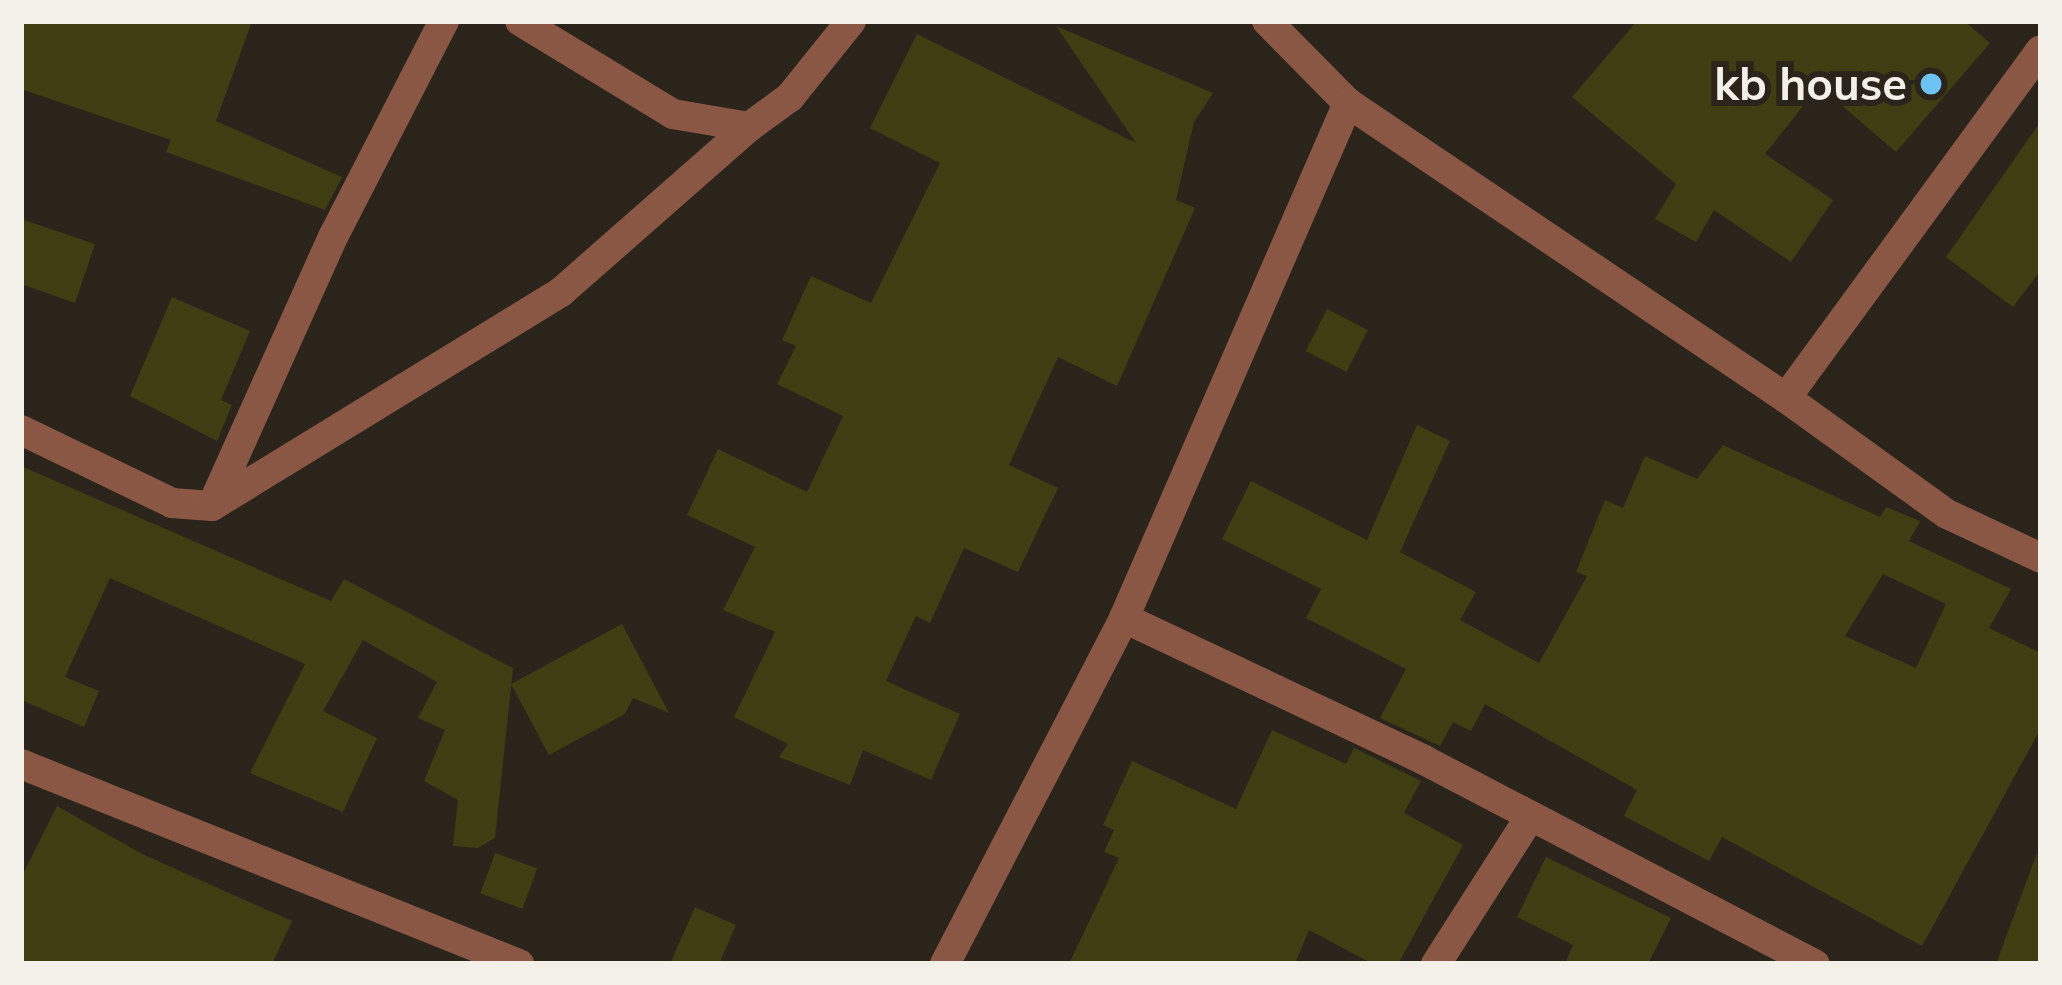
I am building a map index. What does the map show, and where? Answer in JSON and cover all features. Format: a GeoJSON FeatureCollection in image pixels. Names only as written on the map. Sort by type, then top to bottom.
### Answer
{"type":"FeatureCollection","features":[{"type":"Feature","properties":{"kind":"street"},"geometry":{"type":"LineString","coordinates":[[212,506],[334,235],[444,21]]}},
{"type":"Feature","properties":{"kind":"street"},"geometry":{"type":"LineString","coordinates":[[520,21],[674,114],[749,127]]}},
{"type":"Feature","properties":{"kind":"street"},"geometry":{"type":"LineString","coordinates":[[21,430],[172,503],[212,506],[561,292],[749,127],[790,97],[851,21]]}},
{"type":"Feature","properties":{"kind":"street"},"geometry":{"type":"LineString","coordinates":[[1267,21],[1348,104],[1786,398],[1947,514],[2041,558]]}},
{"type":"Feature","properties":{"kind":"street"},"geometry":{"type":"LineString","coordinates":[[1786,398],[2041,50]]}},
{"type":"Feature","properties":{"kind":"street"},"geometry":{"type":"LineString","coordinates":[[945,964],[1124,618],[1348,104]]}},
{"type":"Feature","properties":{"kind":"street"},"geometry":{"type":"LineString","coordinates":[[1124,618],[1424,760],[1528,820],[1815,964]]}},
{"type":"Feature","properties":{"kind":"street"},"geometry":{"type":"LineString","coordinates":[[21,764],[519,964]]}},
{"type":"Feature","properties":{"kind":"street"},"geometry":{"type":"LineString","coordinates":[[1436,964],[1528,820]]}},
{"type":"Feature","properties":{"kind":"building"},"geometry":{"type":"Polygon","coordinates":[[[21,21],[252,21],[216,121],[342,177],[325,210],[166,152],[171,140],[21,89],[21,21]]]}},
{"type":"Feature","properties":{"kind":"building"},"geometry":{"type":"Polygon","coordinates":[[[1637,21],[1964,21],[1990,43],[1896,152],[1819,86],[1765,154],[1833,200],[1791,262],[1714,210],[1696,242],[1655,219],[1676,184],[1572,97],[1637,21]]]}},
{"type":"Feature","properties":{"kind":"building"},"geometry":{"type":"Polygon","coordinates":[[[1056,26],[1213,93],[1194,122],[1176,200],[1195,208],[1117,386],[1058,357],[1009,465],[1058,488],[1018,572],[964,548],[930,623],[916,616],[886,681],[960,714],[931,780],[863,750],[850,785],[779,757],[788,744],[734,717],[775,632],[723,610],[755,547],[687,515],[718,449],[807,492],[843,416],[777,384],[796,346],[782,340],[811,276],[871,303],[940,163],[870,128],[917,34],[1136,143],[1056,26]]]}},
{"type":"Feature","properties":{"kind":"building"},"geometry":{"type":"Polygon","coordinates":[[[2041,121],[2041,270],[2013,307],[1946,257],[2041,121]]]}},
{"type":"Feature","properties":{"kind":"building"},"geometry":{"type":"Polygon","coordinates":[[[21,219],[95,244],[75,303],[21,284],[21,219]]]}},
{"type":"Feature","properties":{"kind":"building"},"geometry":{"type":"Polygon","coordinates":[[[172,297],[250,331],[221,400],[232,405],[217,441],[130,396],[172,297]]]}},
{"type":"Feature","properties":{"kind":"building"},"geometry":{"type":"Polygon","coordinates":[[[1327,309],[1368,330],[1347,372],[1306,351],[1327,309]]]}},
{"type":"Feature","properties":{"kind":"building"},"geometry":{"type":"Polygon","coordinates":[[[1417,425],[1450,441],[1400,552],[1476,592],[1460,620],[1539,663],[1587,576],[1576,572],[1605,500],[1623,508],[1645,456],[1697,479],[1723,445],[1880,517],[1886,507],[1920,521],[1909,541],[2011,589],[1989,628],[2041,653],[2041,728],[1922,946],[1722,837],[1709,861],[1624,816],[1637,790],[1485,704],[1471,731],[1453,722],[1440,746],[1380,718],[1406,669],[1306,618],[1321,589],[1222,539],[1251,481],[1367,540],[1417,425]],[[1883,574],[1845,636],[1916,668],[1946,604],[1883,574]]]}},
{"type":"Feature","properties":{"kind":"building"},"geometry":{"type":"Polygon","coordinates":[[[21,466],[331,601],[344,579],[513,668],[495,838],[478,848],[453,846],[458,800],[424,781],[445,730],[418,718],[437,682],[363,640],[323,711],[377,738],[343,812],[250,773],[305,664],[110,578],[65,677],[99,691],[84,727],[21,700],[21,466]]]}},
{"type":"Feature","properties":{"kind":"building"},"geometry":{"type":"Polygon","coordinates":[[[622,624],[669,713],[633,698],[625,714],[549,755],[511,684],[622,624]]]}},
{"type":"Feature","properties":{"kind":"building"},"geometry":{"type":"Polygon","coordinates":[[[1272,730],[1346,764],[1354,748],[1421,781],[1404,813],[1463,845],[1398,964],[1373,964],[1309,930],[1295,964],[1069,964],[1119,858],[1104,852],[1114,830],[1103,825],[1132,761],[1236,809],[1272,730]]]}},
{"type":"Feature","properties":{"kind":"building"},"geometry":{"type":"Polygon","coordinates":[[[57,806],[142,854],[292,921],[272,964],[21,964],[21,878],[57,806]]]}},
{"type":"Feature","properties":{"kind":"building"},"geometry":{"type":"Polygon","coordinates":[[[495,853],[537,868],[523,909],[480,893],[495,853]]]}},
{"type":"Feature","properties":{"kind":"building"},"geometry":{"type":"Polygon","coordinates":[[[2037,853],[2041,964],[1996,964],[2037,853]]]}},
{"type":"Feature","properties":{"kind":"building"},"geometry":{"type":"Polygon","coordinates":[[[1546,857],[1671,918],[1648,964],[1565,964],[1573,945],[1517,917],[1546,857]]]}},
{"type":"Feature","properties":{"kind":"building"},"geometry":{"type":"Polygon","coordinates":[[[695,907],[736,925],[719,964],[670,964],[695,907]]]}},
{"type":"Feature","properties":{"kind":"place","name":"kb house"},"geometry":{"type":"Point","coordinates":[1931,84]}}]}
